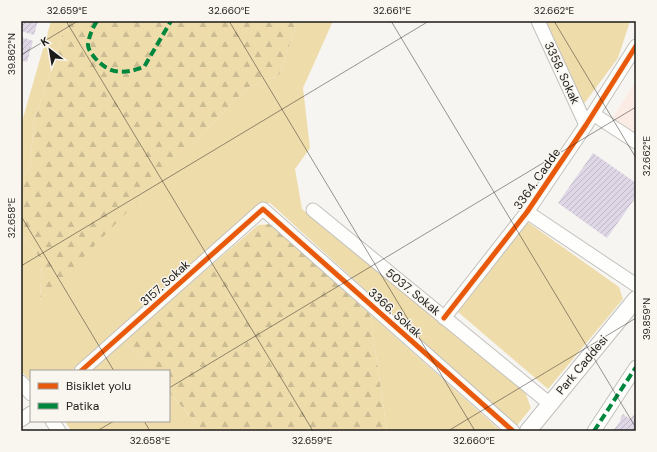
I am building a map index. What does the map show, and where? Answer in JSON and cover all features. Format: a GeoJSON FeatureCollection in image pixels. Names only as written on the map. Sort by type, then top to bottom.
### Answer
{"type":"FeatureCollection","features":[{"type":"Feature","properties":{"kind":"street","name":"3358. Sokak"},"geometry":{"type":"LineString","coordinates":[[538,21],[589,120]]}},
{"type":"Feature","properties":{"kind":"street","name":"3364. Cadde"},"geometry":{"type":"LineString","coordinates":[[444,318],[527,212],[589,120],[636,46]]}},
{"type":"Feature","properties":{"kind":"street"},"geometry":{"type":"LineString","coordinates":[[589,120],[636,142]]}},
{"type":"Feature","properties":{"kind":"street","name":"3157. Sokak"},"geometry":{"type":"LineString","coordinates":[[82,370],[263,209]]}},
{"type":"Feature","properties":{"kind":"street","name":"3366. Sokak"},"geometry":{"type":"LineString","coordinates":[[263,209],[513,431]]}},
{"type":"Feature","properties":{"kind":"street","name":"5037. Sokak"},"geometry":{"type":"LineString","coordinates":[[313,210],[550,404]]}},
{"type":"Feature","properties":{"kind":"street"},"geometry":{"type":"LineString","coordinates":[[527,212],[636,285]]}},
{"type":"Feature","properties":{"kind":"street","name":"Park Caddesi"},"geometry":{"type":"LineString","coordinates":[[528,431],[636,299]]}},
{"type":"Feature","properties":{"kind":"street"},"geometry":{"type":"LineString","coordinates":[[594,431],[636,366]]}},
{"type":"Feature","properties":{"kind":"street"},"geometry":{"type":"LineString","coordinates":[[21,382],[30,393]]}},
{"type":"Feature","properties":{"kind":"street"},"geometry":{"type":"LineString","coordinates":[[21,420],[30,414]]}},
{"type":"Feature","properties":{"kind":"street"},"geometry":{"type":"LineString","coordinates":[[53,422],[59,431]]}},
{"type":"Feature","properties":{"kind":"shaded area"},"geometry":{"type":"Polygon","coordinates":[[[636,81],[636,135],[611,120],[636,81]]]}},
{"type":"Feature","properties":{"kind":"green space"},"geometry":{"type":"Polygon","coordinates":[[[51,21],[67,21],[34,121],[30,167],[21,178],[21,125],[51,21]]]}},
{"type":"Feature","properties":{"kind":"green space"},"geometry":{"type":"Polygon","coordinates":[[[67,21],[298,21],[279,75],[247,88],[40,302],[42,261],[21,233],[21,178],[30,167],[34,121],[67,21]]]}},
{"type":"Feature","properties":{"kind":"green space"},"geometry":{"type":"Polygon","coordinates":[[[298,21],[333,21],[303,88],[310,148],[295,169],[302,209],[525,392],[531,408],[516,427],[270,203],[259,204],[72,370],[30,370],[30,380],[21,371],[21,233],[42,261],[40,301],[247,88],[279,75],[298,21]]]}},
{"type":"Feature","properties":{"kind":"green space"},"geometry":{"type":"Polygon","coordinates":[[[545,21],[630,21],[618,58],[583,105],[545,21]]]}},
{"type":"Feature","properties":{"kind":"green space"},"geometry":{"type":"Polygon","coordinates":[[[526,221],[619,287],[623,299],[548,389],[458,312],[526,221]]]}},
{"type":"Feature","properties":{"kind":"green space"},"geometry":{"type":"Polygon","coordinates":[[[270,224],[370,314],[387,431],[203,431],[170,393],[170,370],[150,370],[124,340],[258,225],[270,224]]]}},
{"type":"Feature","properties":{"kind":"green space"},"geometry":{"type":"Polygon","coordinates":[[[370,314],[501,431],[387,431],[370,314]]]}},
{"type":"Feature","properties":{"kind":"green space"},"geometry":{"type":"Polygon","coordinates":[[[124,340],[150,370],[92,370],[124,340]]]}},
{"type":"Feature","properties":{"kind":"green space"},"geometry":{"type":"Polygon","coordinates":[[[170,393],[203,431],[71,431],[66,422],[170,422],[170,393]]]}},
{"type":"Feature","properties":{"kind":"building"},"geometry":{"type":"Polygon","coordinates":[[[21,21],[38,21],[34,35],[21,31],[21,21]]]}},
{"type":"Feature","properties":{"kind":"building"},"geometry":{"type":"Polygon","coordinates":[[[21,37],[33,41],[27,62],[21,60],[21,37]]]}},
{"type":"Feature","properties":{"kind":"building"},"geometry":{"type":"Polygon","coordinates":[[[593,153],[636,183],[636,197],[607,238],[558,203],[593,153]]]}},
{"type":"Feature","properties":{"kind":"building"},"geometry":{"type":"Polygon","coordinates":[[[623,414],[630,419],[633,415],[636,417],[636,431],[613,431],[621,420],[620,419],[623,414]]]}},
{"type":"Feature","properties":{"kind":"marked path"},"geometry":{"type":"LineString","coordinates":[[97,21],[89,39],[89,50],[106,68],[118,72],[130,71],[144,67],[171,21]]}},
{"type":"Feature","properties":{"kind":"marked path"},"geometry":{"type":"LineString","coordinates":[[594,431],[636,367]]}},
{"type":"Feature","properties":{"kind":"cycle path"},"geometry":{"type":"LineString","coordinates":[[444,318],[527,212],[586,125],[636,46]]}},
{"type":"Feature","properties":{"kind":"cycle path"},"geometry":{"type":"LineString","coordinates":[[82,370],[263,209],[513,431]]}}]}
